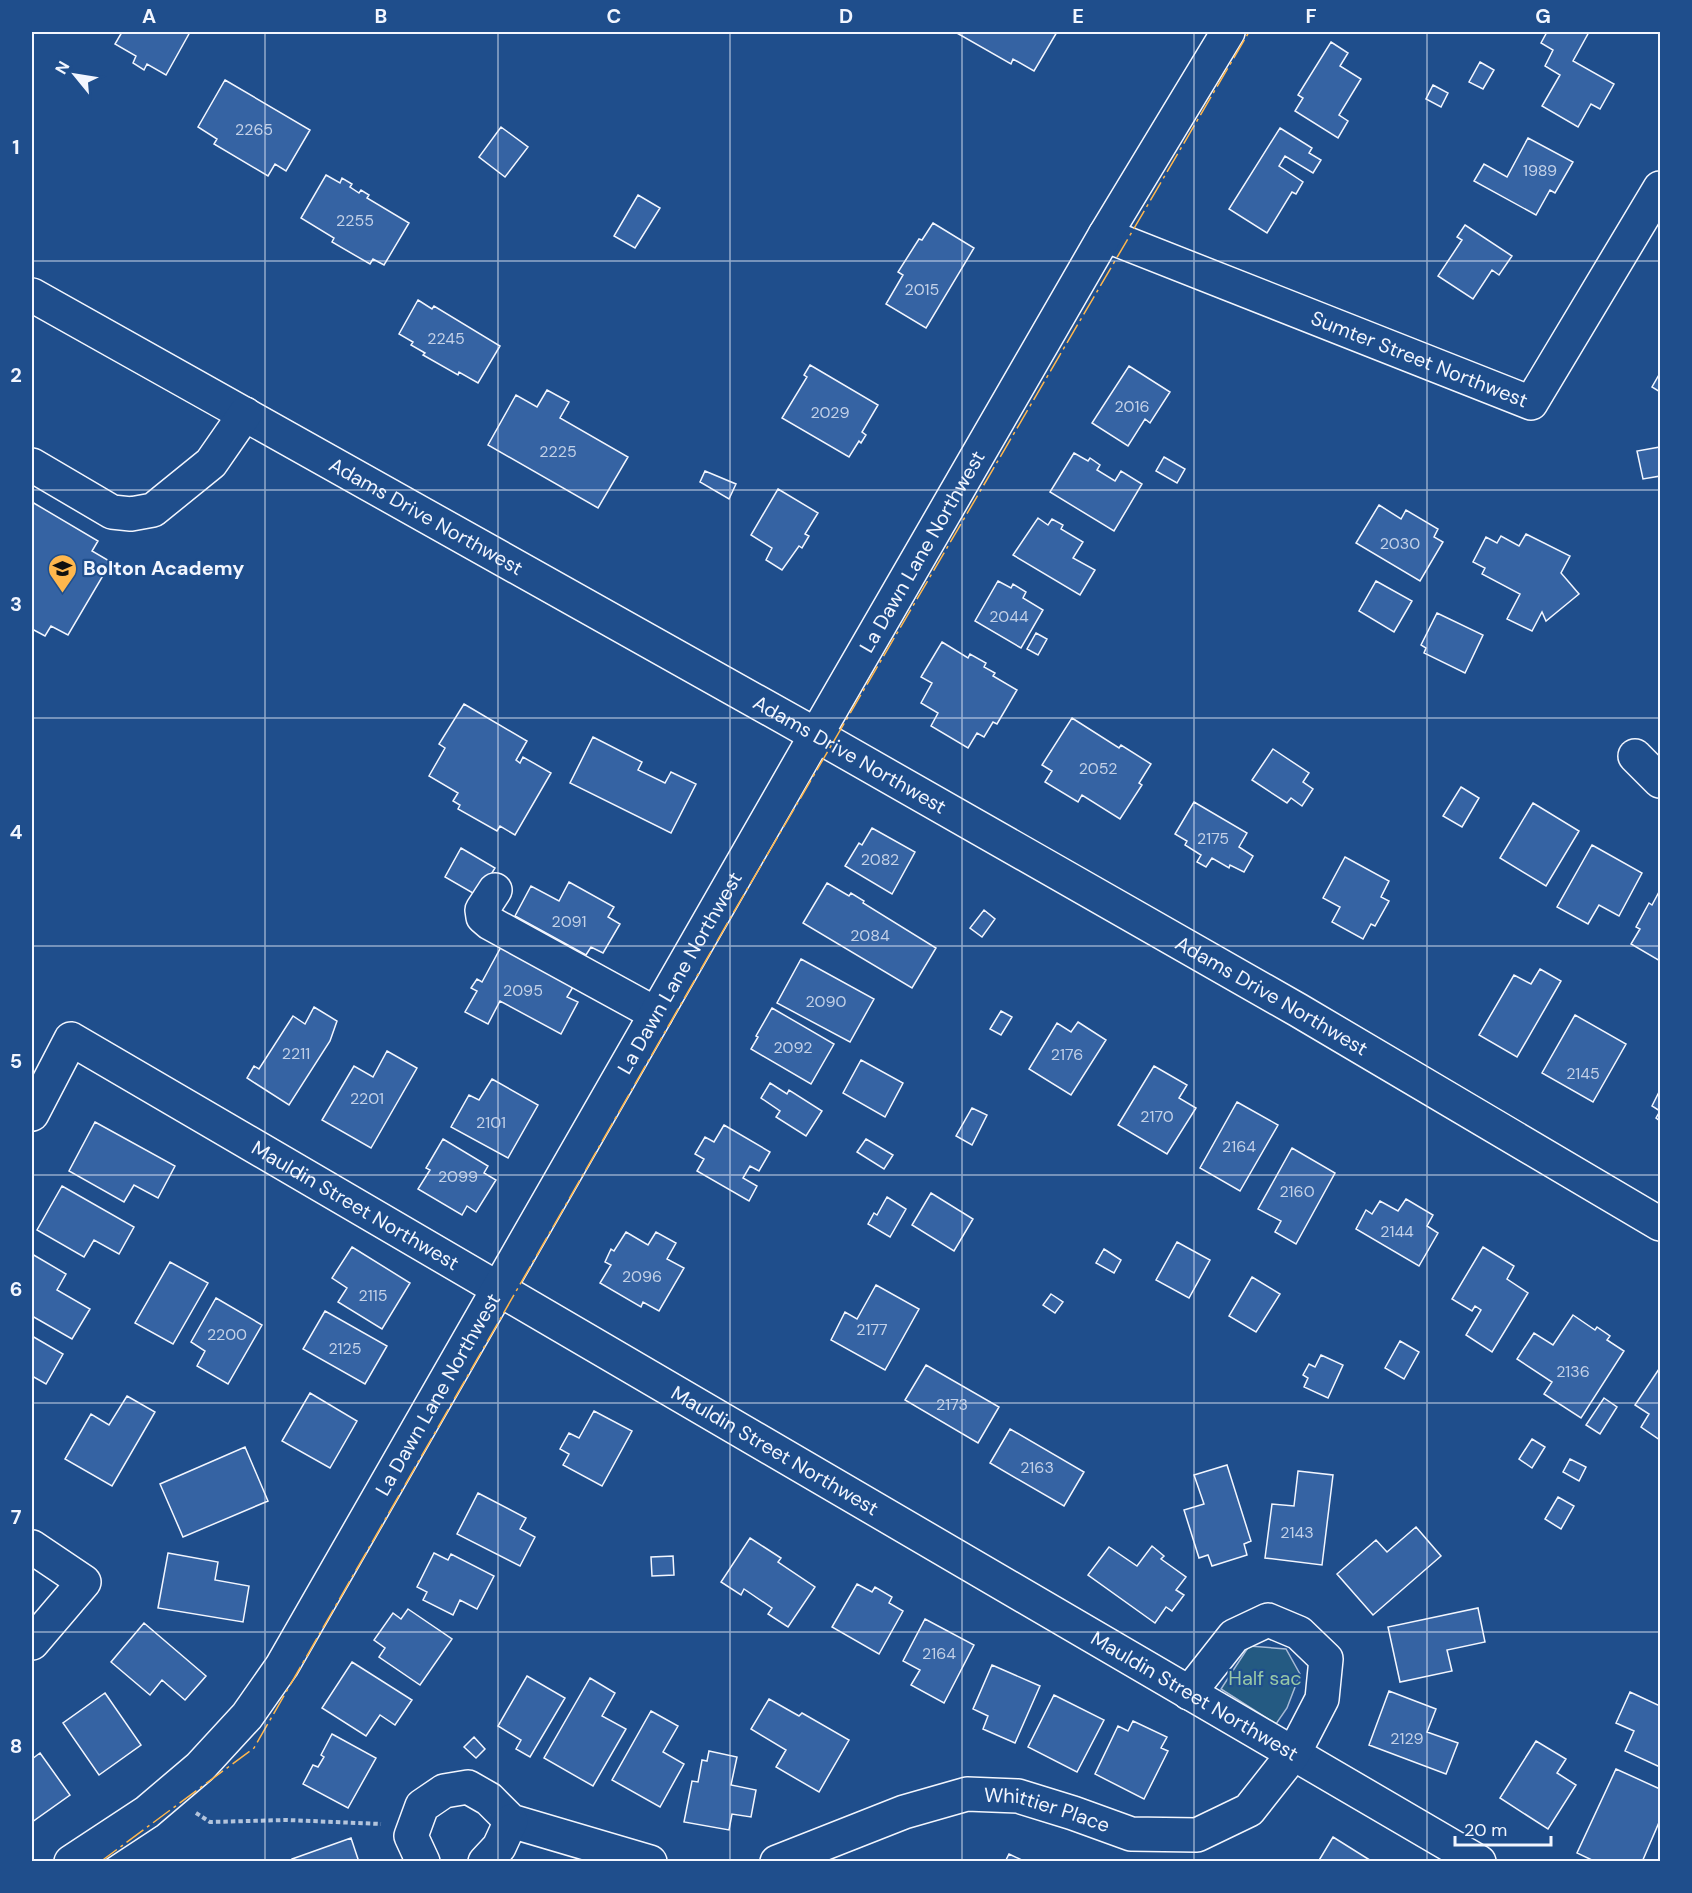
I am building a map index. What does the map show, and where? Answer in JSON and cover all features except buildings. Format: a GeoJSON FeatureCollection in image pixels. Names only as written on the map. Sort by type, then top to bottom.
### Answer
{"type":"FeatureCollection","features":[{"type":"Feature","properties":{"kind":"street","name":"La Dawn Lane Northwest"},"geometry":{"type":"LineString","coordinates":[[72,1862],[147,1812],[200,1767],[247,1716],[282,1666],[1105,235],[1228,32]]}},
{"type":"Feature","properties":{"kind":"street","name":"Sumter Street Northwest"},"geometry":{"type":"LineString","coordinates":[[1105,235],[1531,403],[1660,188]]}},
{"type":"Feature","properties":{"kind":"street","name":"Adams Drive Northwest"},"geometry":{"type":"LineString","coordinates":[[32,295],[816,735],[1298,1010],[1660,1224]]}},
{"type":"Feature","properties":{"kind":"street"},"geometry":{"type":"LineString","coordinates":[[32,465],[112,512],[131,514],[153,510],[211,462],[245,414]]}},
{"type":"Feature","properties":{"kind":"street"},"geometry":{"type":"LineString","coordinates":[[1635,756],[1660,781]]}},
{"type":"Feature","properties":{"kind":"street"},"geometry":{"type":"LineString","coordinates":[[495,890],[482,910],[483,917],[490,923],[656,1014]]}},
{"type":"Feature","properties":{"kind":"street","name":"Mauldin Street Northwest"},"geometry":{"type":"LineString","coordinates":[[32,1114],[71,1039],[1479,1862]]}},
{"type":"Feature","properties":{"kind":"street"},"geometry":{"type":"LineString","coordinates":[[32,1547],[84,1582],[32,1642]]}},
{"type":"Feature","properties":{"kind":"street","name":"Whittier Place"},"geometry":{"type":"LineString","coordinates":[[777,1862],[904,1812],[967,1794],[1018,1796],[1131,1834],[1197,1835],[1249,1810],[1294,1754],[1322,1699],[1326,1659],[1299,1633],[1268,1620],[1234,1636],[1189,1693]]}},
{"type":"Feature","properties":{"kind":"street"},"geometry":{"type":"LineString","coordinates":[[423,1862],[411,1836],[422,1806],[444,1791],[468,1787],[489,1799],[511,1821],[650,1862]]}},
{"type":"Feature","properties":{"kind":"street"},"geometry":{"type":"LineString","coordinates":[[485,1862],[499,1847],[511,1821]]}},
{"type":"Feature","properties":{"kind":"path"},"geometry":{"type":"LineString","coordinates":[[169,1794],[210,1822],[287,1820],[415,1826]]}},
{"type":"Feature","properties":{"kind":"green space","name":"Half sac"},"geometry":{"type":"Polygon","coordinates":[[[1249,1646],[1286,1649],[1300,1674],[1287,1708],[1276,1724],[1221,1689],[1249,1646]]]}},
{"type":"Feature","properties":{"kind":"power"},"geometry":{"type":"LineString","coordinates":[[100,1862],[254,1748],[732,915],[1249,32]]}},
{"type":"Feature","properties":{"kind":"place","name":"Bolton Academy"},"geometry":{"type":"Point","coordinates":[62,594]}}]}
